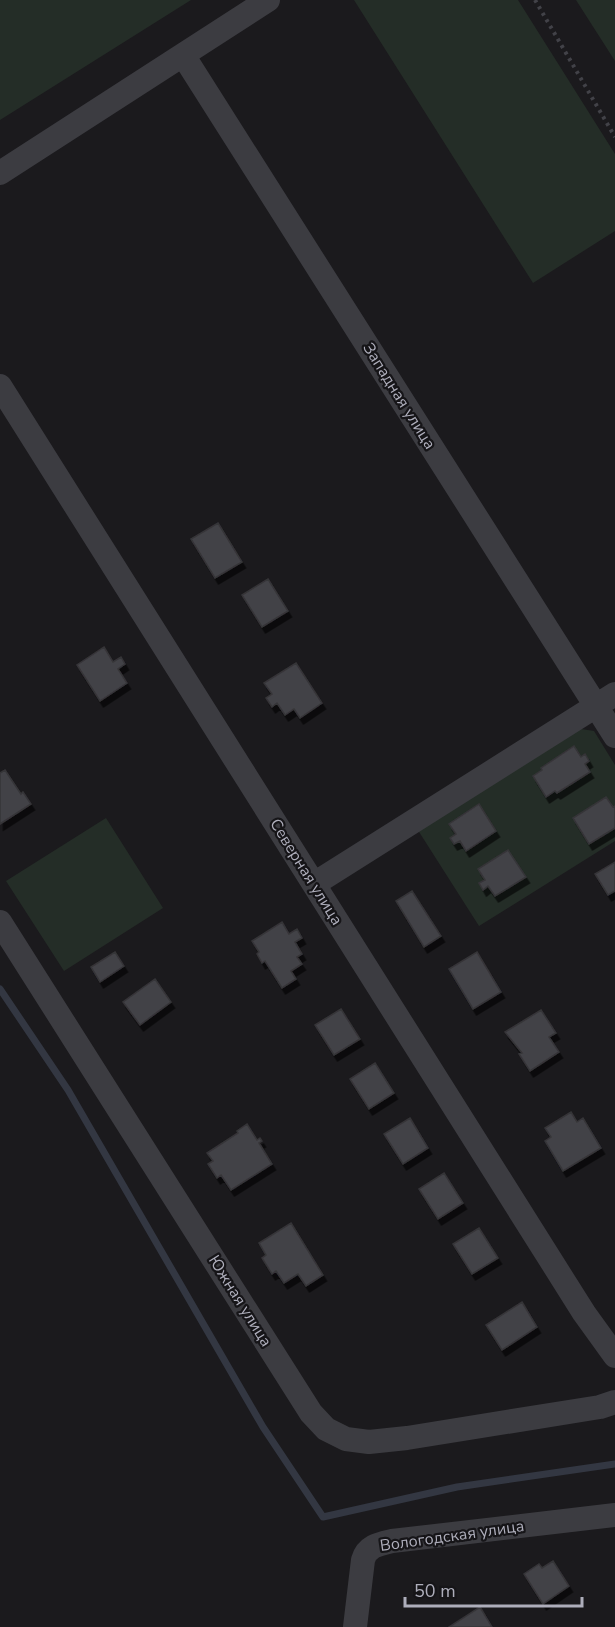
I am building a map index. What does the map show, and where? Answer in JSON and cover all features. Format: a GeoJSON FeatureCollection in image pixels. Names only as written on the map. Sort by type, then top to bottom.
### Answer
{"type":"FeatureCollection","features":[{"type":"Feature","properties":{"kind":"street"},"geometry":{"type":"LineString","coordinates":[[0,173],[268,0]]}},
{"type":"Feature","properties":{"kind":"street","name":"Западная улица"},"geometry":{"type":"LineString","coordinates":[[183,55],[605,700],[615,736]]}},
{"type":"Feature","properties":{"kind":"street","name":"Северная улица"},"geometry":{"type":"LineString","coordinates":[[0,386],[585,1313],[615,1356]]}},
{"type":"Feature","properties":{"kind":"street"},"geometry":{"type":"LineString","coordinates":[[314,884],[605,700]]}},
{"type":"Feature","properties":{"kind":"street","name":"Южная улица"},"geometry":{"type":"LineString","coordinates":[[0,922],[311,1413],[326,1429],[346,1439],[369,1442],[600,1407],[615,1402]]}},
{"type":"Feature","properties":{"kind":"street","name":"Вологодская улица"},"geometry":{"type":"LineString","coordinates":[[355,1627],[363,1560],[365,1552],[371,1547],[392,1541],[615,1515]]}},
{"type":"Feature","properties":{"kind":"path"},"geometry":{"type":"LineString","coordinates":[[535,0],[615,137]]}},
{"type":"Feature","properties":{"kind":"shaded area"},"geometry":{"type":"Polygon","coordinates":[[[0,0],[191,0],[0,120],[0,0]]]}},
{"type":"Feature","properties":{"kind":"shaded area"},"geometry":{"type":"Polygon","coordinates":[[[354,0],[518,0],[615,154],[615,231],[533,283],[354,0]]]}},
{"type":"Feature","properties":{"kind":"shaded area"},"geometry":{"type":"Polygon","coordinates":[[[576,0],[615,0],[615,61],[576,0]]]}},
{"type":"Feature","properties":{"kind":"shaded area"},"geometry":{"type":"Polygon","coordinates":[[[568,727],[594,731],[615,765],[615,841],[479,926],[414,824],[568,727]]]}},
{"type":"Feature","properties":{"kind":"shaded area"},"geometry":{"type":"Polygon","coordinates":[[[106,818],[163,908],[64,971],[6,881],[106,818]]]}},
{"type":"Feature","properties":{"kind":"building"},"geometry":{"type":"Polygon","coordinates":[[[218,523],[242,562],[215,578],[191,539],[218,523]]]}},
{"type":"Feature","properties":{"kind":"building"},"geometry":{"type":"Polygon","coordinates":[[[268,579],[288,611],[262,627],[242,595],[268,579]]]}},
{"type":"Feature","properties":{"kind":"building"},"geometry":{"type":"Polygon","coordinates":[[[104,647],[113,662],[121,657],[125,664],[118,669],[127,683],[100,701],[77,665],[104,647]]]}},
{"type":"Feature","properties":{"kind":"building"},"geometry":{"type":"Polygon","coordinates":[[[296,663],[322,703],[300,718],[294,709],[285,715],[277,703],[272,707],[266,698],[272,694],[264,683],[296,663]]]}},
{"type":"Feature","properties":{"kind":"building"},"geometry":{"type":"Polygon","coordinates":[[[574,746],[581,757],[585,754],[589,761],[585,764],[590,772],[557,793],[555,791],[546,797],[533,776],[574,746]]]}},
{"type":"Feature","properties":{"kind":"building"},"geometry":{"type":"Polygon","coordinates":[[[5,770],[21,794],[23,792],[31,804],[0,824],[0,773],[5,770]]]}},
{"type":"Feature","properties":{"kind":"building"},"geometry":{"type":"Polygon","coordinates":[[[606,797],[613,807],[615,806],[615,828],[589,844],[573,818],[606,797]]]}},
{"type":"Feature","properties":{"kind":"building"},"geometry":{"type":"Polygon","coordinates":[[[479,804],[496,831],[466,851],[460,841],[454,844],[450,838],[456,834],[449,824],[479,804]]]}},
{"type":"Feature","properties":{"kind":"building"},"geometry":{"type":"Polygon","coordinates":[[[508,850],[526,877],[495,896],[488,886],[483,890],[479,883],[485,880],[478,869],[508,850]]]}},
{"type":"Feature","properties":{"kind":"building"},"geometry":{"type":"Polygon","coordinates":[[[615,862],[615,891],[608,895],[595,874],[615,862]]]}},
{"type":"Feature","properties":{"kind":"building"},"geometry":{"type":"Polygon","coordinates":[[[412,891],[441,936],[424,947],[396,901],[412,891]]]}},
{"type":"Feature","properties":{"kind":"building"},"geometry":{"type":"Polygon","coordinates":[[[282,922],[289,934],[297,929],[302,938],[295,942],[302,954],[297,957],[302,964],[291,971],[296,979],[282,988],[265,961],[262,963],[257,954],[259,952],[252,941],[282,922]]]}},
{"type":"Feature","properties":{"kind":"building"},"geometry":{"type":"Polygon","coordinates":[[[115,952],[124,966],[100,982],[91,967],[115,952]]]}},
{"type":"Feature","properties":{"kind":"building"},"geometry":{"type":"Polygon","coordinates":[[[477,952],[501,992],[473,1009],[449,969],[477,952]]]}},
{"type":"Feature","properties":{"kind":"building"},"geometry":{"type":"Polygon","coordinates":[[[155,979],[171,1002],[140,1025],[123,1002],[155,979]]]}},
{"type":"Feature","properties":{"kind":"building"},"geometry":{"type":"Polygon","coordinates":[[[341,1009],[360,1039],[334,1055],[315,1025],[341,1009]]]}},
{"type":"Feature","properties":{"kind":"building"},"geometry":{"type":"Polygon","coordinates":[[[541,1010],[556,1033],[549,1037],[559,1052],[530,1071],[519,1054],[522,1053],[505,1032],[541,1010]]]}},
{"type":"Feature","properties":{"kind":"building"},"geometry":{"type":"Polygon","coordinates":[[[375,1063],[394,1093],[369,1109],[350,1079],[375,1063]]]}},
{"type":"Feature","properties":{"kind":"building"},"geometry":{"type":"Polygon","coordinates":[[[571,1112],[577,1122],[583,1118],[601,1148],[563,1171],[545,1141],[551,1137],[545,1128],[571,1112]]]}},
{"type":"Feature","properties":{"kind":"building"},"geometry":{"type":"Polygon","coordinates":[[[410,1118],[428,1148],[403,1164],[384,1134],[410,1118]]]}},
{"type":"Feature","properties":{"kind":"building"},"geometry":{"type":"Polygon","coordinates":[[[247,1124],[257,1140],[260,1138],[262,1141],[259,1143],[272,1164],[231,1190],[221,1175],[217,1178],[208,1164],[213,1161],[207,1153],[238,1133],[237,1131],[247,1124]]]}},
{"type":"Feature","properties":{"kind":"building"},"geometry":{"type":"Polygon","coordinates":[[[444,1173],[463,1203],[438,1219],[419,1189],[444,1173]]]}},
{"type":"Feature","properties":{"kind":"building"},"geometry":{"type":"Polygon","coordinates":[[[291,1223],[323,1275],[306,1286],[298,1274],[284,1283],[276,1271],[272,1274],[262,1258],[266,1255],[259,1243],[291,1223]]]}},
{"type":"Feature","properties":{"kind":"building"},"geometry":{"type":"Polygon","coordinates":[[[479,1228],[498,1258],[472,1274],[453,1244],[479,1228]]]}},
{"type":"Feature","properties":{"kind":"building"},"geometry":{"type":"Polygon","coordinates":[[[522,1302],[537,1327],[502,1350],[486,1325],[522,1302]]]}},
{"type":"Feature","properties":{"kind":"building"},"geometry":{"type":"Polygon","coordinates":[[[553,1561],[569,1586],[543,1604],[524,1574],[539,1564],[542,1568],[553,1561]]]}},
{"type":"Feature","properties":{"kind":"building"},"geometry":{"type":"Polygon","coordinates":[[[480,1607],[492,1627],[449,1627],[480,1607]]]}},
{"type":"Feature","properties":{"kind":"waterway"},"geometry":{"type":"LineString","coordinates":[[0,989],[68,1090],[263,1427],[323,1517],[457,1487],[615,1464]]}}]}
